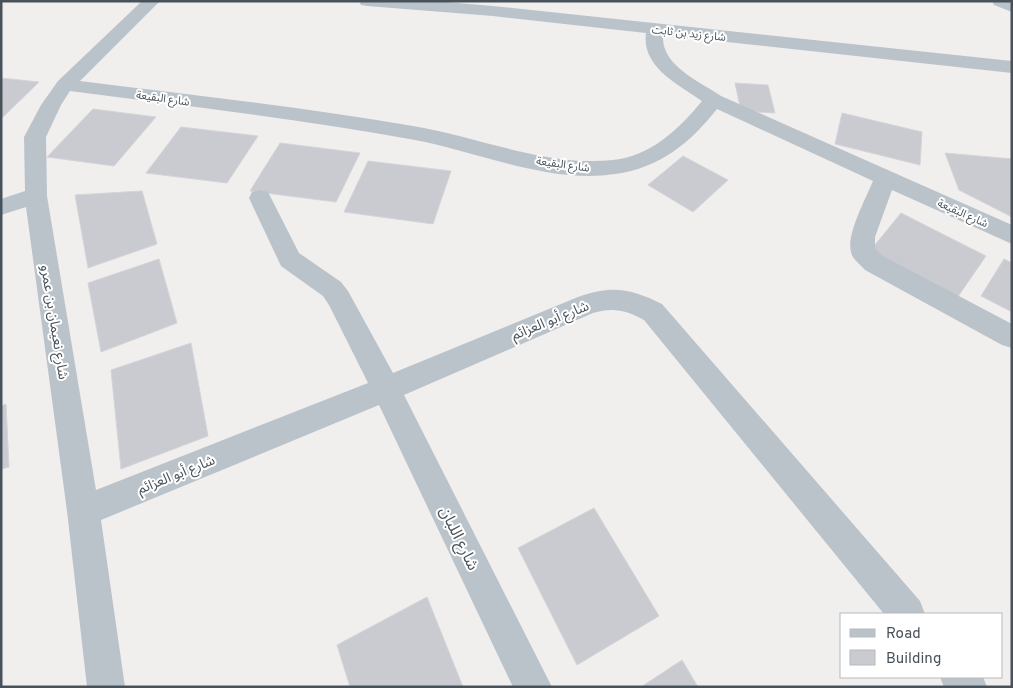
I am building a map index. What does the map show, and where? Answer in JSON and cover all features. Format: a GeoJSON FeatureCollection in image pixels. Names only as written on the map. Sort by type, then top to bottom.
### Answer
{"type":"FeatureCollection","features":[{"type":"Feature","properties":{"kind":"street","name":"شارع نعيمان بن عمرو"},"geometry":{"type":"LineString","coordinates":[[106,687],[83,511],[36,196],[35,137],[50,105],[66,85],[152,1]]}},
{"type":"Feature","properties":{"kind":"street","name":"شارع زيد بن ثابت"},"geometry":{"type":"LineString","coordinates":[[367,1],[493,11],[1012,67]]}},
{"type":"Feature","properties":{"kind":"street"},"geometry":{"type":"LineString","coordinates":[[1000,1],[1012,7]]}},
{"type":"Feature","properties":{"kind":"street"},"geometry":{"type":"LineString","coordinates":[[655,29],[654,40],[656,50],[664,62],[684,80],[714,100]]}},
{"type":"Feature","properties":{"kind":"street","name":"شارع البقيعة"},"geometry":{"type":"LineString","coordinates":[[66,85],[414,133],[535,160],[588,168],[615,167],[636,162],[670,147],[696,123],[714,100],[1012,235]]}},
{"type":"Feature","properties":{"kind":"street"},"geometry":{"type":"LineString","coordinates":[[885,179],[863,237],[862,246],[867,257],[886,271],[964,310],[1012,337]]}},
{"type":"Feature","properties":{"kind":"street"},"geometry":{"type":"LineString","coordinates":[[1,207],[36,196]]}},
{"type":"Feature","properties":{"kind":"street","name":"شارع اللبان"},"geometry":{"type":"LineString","coordinates":[[260,198],[290,259],[332,289],[339,298],[533,687]]}},
{"type":"Feature","properties":{"kind":"street","name":"شارع أبو العزائم"},"geometry":{"type":"LineString","coordinates":[[83,511],[386,389],[587,304],[621,297],[653,312],[906,613]]}},
{"type":"Feature","properties":{"kind":"building"},"geometry":{"type":"Polygon","coordinates":[[[1,78],[39,82],[1,119],[1,78]]]}},
{"type":"Feature","properties":{"kind":"building"},"geometry":{"type":"Polygon","coordinates":[[[735,83],[768,85],[775,113],[741,111],[735,83]]]}},
{"type":"Feature","properties":{"kind":"building"},"geometry":{"type":"Polygon","coordinates":[[[93,109],[156,117],[114,166],[47,157],[93,109]]]}},
{"type":"Feature","properties":{"kind":"building"},"geometry":{"type":"Polygon","coordinates":[[[842,113],[922,132],[920,165],[835,144],[842,113]]]}},
{"type":"Feature","properties":{"kind":"building"},"geometry":{"type":"Polygon","coordinates":[[[181,127],[258,136],[227,183],[146,173],[181,127]]]}},
{"type":"Feature","properties":{"kind":"building"},"geometry":{"type":"Polygon","coordinates":[[[280,143],[360,153],[336,202],[250,191],[280,143]]]}},
{"type":"Feature","properties":{"kind":"building"},"geometry":{"type":"Polygon","coordinates":[[[945,153],[1012,159],[1012,217],[959,190],[945,153]]]}},
{"type":"Feature","properties":{"kind":"building"},"geometry":{"type":"Polygon","coordinates":[[[683,156],[728,180],[693,212],[648,185],[683,156]]]}},
{"type":"Feature","properties":{"kind":"building"},"geometry":{"type":"Polygon","coordinates":[[[368,161],[451,171],[433,224],[344,212],[368,161]]]}},
{"type":"Feature","properties":{"kind":"building"},"geometry":{"type":"Polygon","coordinates":[[[142,191],[157,244],[88,268],[75,195],[142,191]]]}},
{"type":"Feature","properties":{"kind":"building"},"geometry":{"type":"Polygon","coordinates":[[[901,213],[986,256],[957,298],[870,251],[901,213]]]}},
{"type":"Feature","properties":{"kind":"building"},"geometry":{"type":"Polygon","coordinates":[[[159,259],[177,323],[101,352],[88,283],[159,259]]]}},
{"type":"Feature","properties":{"kind":"building"},"geometry":{"type":"Polygon","coordinates":[[[1004,259],[1012,263],[1012,312],[981,296],[1004,259]]]}},
{"type":"Feature","properties":{"kind":"building"},"geometry":{"type":"Polygon","coordinates":[[[191,343],[208,436],[121,469],[111,370],[191,343]]]}},
{"type":"Feature","properties":{"kind":"building"},"geometry":{"type":"Polygon","coordinates":[[[6,404],[9,467],[1,469],[1,406],[6,404]]]}},
{"type":"Feature","properties":{"kind":"building"},"geometry":{"type":"Polygon","coordinates":[[[594,508],[659,616],[577,665],[518,548],[594,508]]]}},
{"type":"Feature","properties":{"kind":"building"},"geometry":{"type":"Polygon","coordinates":[[[427,597],[463,687],[350,687],[337,645],[427,597]]]}},
{"type":"Feature","properties":{"kind":"building"},"geometry":{"type":"Polygon","coordinates":[[[682,660],[698,687],[641,687],[682,660]]]}}]}
